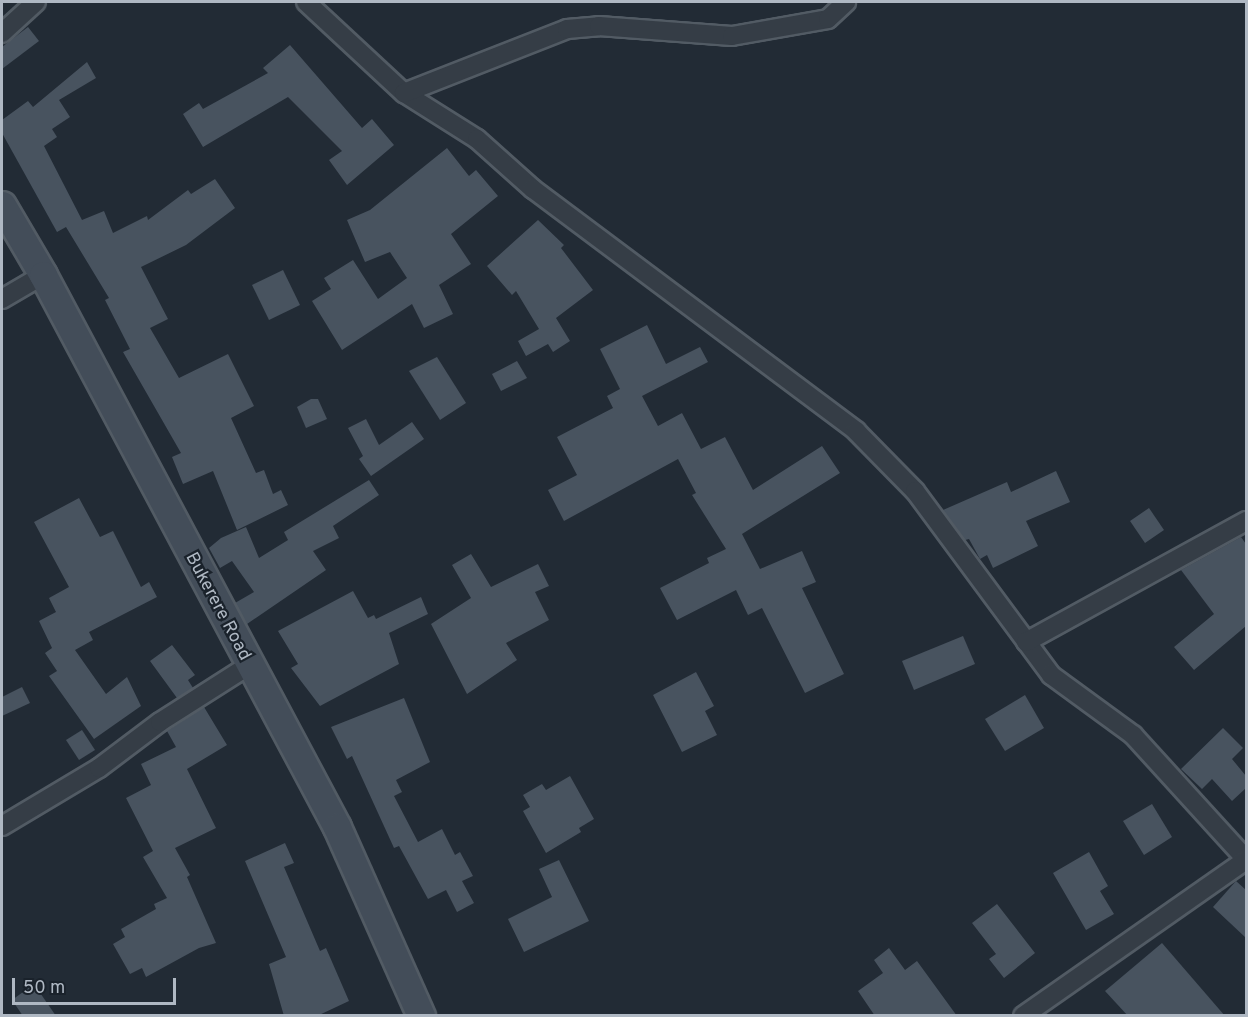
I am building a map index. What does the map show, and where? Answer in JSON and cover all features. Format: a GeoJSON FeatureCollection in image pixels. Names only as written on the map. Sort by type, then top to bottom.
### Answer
{"type":"FeatureCollection","features":[{"type":"Feature","properties":{"kind":"street"},"geometry":{"type":"LineString","coordinates":[[2,33],[36,2]]}},
{"type":"Feature","properties":{"kind":"street"},"geometry":{"type":"LineString","coordinates":[[306,2],[404,93],[477,139],[534,189],[856,431],[915,491],[1051,675],[1133,735],[1246,859],[1023,1016]]}},
{"type":"Feature","properties":{"kind":"street"},"geometry":{"type":"LineString","coordinates":[[404,93],[567,28],[599,26],[732,36],[828,19],[846,2]]}},
{"type":"Feature","properties":{"kind":"street","name":"Bukerere Road"},"geometry":{"type":"LineString","coordinates":[[2,205],[43,275],[248,666],[337,827],[421,1016]]}},
{"type":"Feature","properties":{"kind":"street"},"geometry":{"type":"LineString","coordinates":[[2,299],[43,275]]}},
{"type":"Feature","properties":{"kind":"street"},"geometry":{"type":"LineString","coordinates":[[1026,642],[1246,521]]}},
{"type":"Feature","properties":{"kind":"street"},"geometry":{"type":"LineString","coordinates":[[2,826],[99,768],[160,722],[248,666]]}},
{"type":"Feature","properties":{"kind":"building"},"geometry":{"type":"Polygon","coordinates":[[[28,27],[39,41],[2,69],[2,47],[28,27]]]}},
{"type":"Feature","properties":{"kind":"building"},"geometry":{"type":"Polygon","coordinates":[[[290,45],[362,128],[372,119],[394,145],[347,185],[329,160],[342,151],[288,97],[203,147],[183,114],[199,103],[203,109],[268,73],[263,68],[290,45]]]}},
{"type":"Feature","properties":{"kind":"building"},"geometry":{"type":"Polygon","coordinates":[[[87,62],[96,78],[59,100],[70,117],[52,129],[57,137],[44,146],[82,220],[104,211],[113,233],[147,216],[148,220],[188,190],[191,194],[215,179],[235,208],[186,245],[141,267],[168,319],[150,328],[179,378],[228,354],[254,406],[231,418],[256,473],[264,470],[273,494],[281,490],[288,505],[237,530],[213,471],[183,484],[172,457],[181,453],[123,352],[130,349],[105,300],[109,298],[66,227],[57,232],[2,133],[2,120],[28,101],[33,107],[87,62]]]}},
{"type":"Feature","properties":{"kind":"building"},"geometry":{"type":"Polygon","coordinates":[[[447,148],[469,176],[476,170],[498,196],[451,234],[471,264],[439,285],[453,314],[424,328],[412,304],[342,350],[312,301],[331,289],[324,278],[353,260],[378,299],[407,278],[390,252],[365,262],[347,220],[370,210],[447,148]]]}},
{"type":"Feature","properties":{"kind":"building"},"geometry":{"type":"Polygon","coordinates":[[[538,220],[564,245],[561,248],[593,290],[556,318],[570,341],[553,352],[548,344],[526,356],[518,341],[539,329],[516,291],[512,295],[487,266],[538,220]]]}},
{"type":"Feature","properties":{"kind":"building"},"geometry":{"type":"Polygon","coordinates":[[[283,270],[300,305],[269,320],[252,285],[283,270]]]}},
{"type":"Feature","properties":{"kind":"building"},"geometry":{"type":"Polygon","coordinates":[[[647,325],[666,364],[700,347],[708,362],[642,396],[658,426],[682,413],[701,449],[725,437],[753,490],[822,446],[840,473],[742,534],[760,569],[802,551],[816,582],[802,588],[844,674],[805,693],[762,608],[748,615],[736,590],[677,620],[660,588],[709,563],[707,558],[726,549],[692,495],[696,493],[678,459],[564,521],[548,490],[577,475],[557,437],[613,408],[607,396],[620,389],[600,349],[647,325]]]}},
{"type":"Feature","properties":{"kind":"building"},"geometry":{"type":"Polygon","coordinates":[[[437,357],[466,403],[440,420],[409,371],[437,357]]]}},
{"type":"Feature","properties":{"kind":"building"},"geometry":{"type":"Polygon","coordinates":[[[517,361],[527,378],[501,391],[492,374],[517,361]]]}},
{"type":"Feature","properties":{"kind":"building"},"geometry":{"type":"Polygon","coordinates":[[[311,399],[318,399],[327,419],[306,428],[297,407],[311,399]]]}},
{"type":"Feature","properties":{"kind":"building"},"geometry":{"type":"Polygon","coordinates":[[[366,419],[379,445],[412,422],[424,439],[371,476],[359,459],[363,456],[348,428],[366,419]]]}},
{"type":"Feature","properties":{"kind":"building"},"geometry":{"type":"Polygon","coordinates":[[[1056,471],[1070,502],[1026,521],[1038,546],[993,568],[987,555],[980,559],[969,539],[965,540],[943,510],[1007,482],[1011,492],[1056,471]]]}},
{"type":"Feature","properties":{"kind":"building"},"geometry":{"type":"Polygon","coordinates":[[[369,480],[379,495],[333,526],[339,538],[313,551],[326,570],[247,624],[235,603],[254,592],[232,561],[220,568],[209,548],[221,538],[246,527],[259,558],[288,540],[284,532],[369,480]]]}},
{"type":"Feature","properties":{"kind":"building"},"geometry":{"type":"Polygon","coordinates":[[[79,498],[100,537],[113,531],[141,587],[149,582],[157,597],[89,632],[93,640],[75,650],[106,694],[127,677],[141,706],[94,739],[49,676],[57,671],[45,653],[52,648],[39,621],[56,612],[49,598],[69,587],[34,522],[79,498]]]}},
{"type":"Feature","properties":{"kind":"building"},"geometry":{"type":"Polygon","coordinates":[[[1149,508],[1164,530],[1145,543],[1130,521],[1149,508]]]}},
{"type":"Feature","properties":{"kind":"building"},"geometry":{"type":"Polygon","coordinates":[[[1241,537],[1246,544],[1246,626],[1194,670],[1174,647],[1214,614],[1181,570],[1241,537]]]}},
{"type":"Feature","properties":{"kind":"building"},"geometry":{"type":"Polygon","coordinates":[[[471,554],[491,587],[538,564],[549,586],[535,592],[549,620],[506,643],[517,660],[467,694],[431,624],[471,598],[452,565],[471,554]]]}},
{"type":"Feature","properties":{"kind":"building"},"geometry":{"type":"Polygon","coordinates":[[[353,591],[368,618],[374,615],[376,619],[421,597],[428,614],[389,633],[399,664],[320,706],[291,668],[298,664],[278,631],[353,591]]]}},
{"type":"Feature","properties":{"kind":"building"},"geometry":{"type":"Polygon","coordinates":[[[963,636],[975,664],[914,690],[902,661],[963,636]]]}},
{"type":"Feature","properties":{"kind":"building"},"geometry":{"type":"Polygon","coordinates":[[[172,645],[195,675],[188,680],[193,688],[177,698],[150,661],[172,645]]]}},
{"type":"Feature","properties":{"kind":"building"},"geometry":{"type":"Polygon","coordinates":[[[696,672],[714,706],[705,711],[717,735],[682,752],[653,695],[696,672]]]}},
{"type":"Feature","properties":{"kind":"building"},"geometry":{"type":"Polygon","coordinates":[[[22,687],[30,703],[2,716],[2,697],[22,687]]]}},
{"type":"Feature","properties":{"kind":"building"},"geometry":{"type":"Polygon","coordinates":[[[1025,695],[1044,728],[1005,751],[985,719],[1025,695]]]}},
{"type":"Feature","properties":{"kind":"building"},"geometry":{"type":"Polygon","coordinates":[[[404,698],[430,762],[396,780],[402,792],[394,796],[418,842],[442,829],[455,855],[460,852],[473,876],[462,881],[474,903],[457,912],[446,890],[428,899],[399,846],[394,848],[352,756],[347,759],[331,727],[404,698]]]}},
{"type":"Feature","properties":{"kind":"building"},"geometry":{"type":"Polygon","coordinates":[[[204,707],[227,745],[187,769],[216,828],[175,848],[190,875],[187,877],[216,943],[199,948],[146,977],[142,968],[130,974],[113,944],[125,937],[121,929],[156,909],[154,904],[167,898],[143,857],[153,851],[126,798],[151,785],[141,764],[176,747],[167,731],[204,707]]]}},
{"type":"Feature","properties":{"kind":"building"},"geometry":{"type":"Polygon","coordinates":[[[1223,728],[1243,748],[1232,759],[1246,776],[1246,788],[1232,801],[1212,779],[1202,789],[1181,769],[1223,728]]]}},
{"type":"Feature","properties":{"kind":"building"},"geometry":{"type":"Polygon","coordinates":[[[82,730],[95,750],[79,760],[66,740],[82,730]]]}},
{"type":"Feature","properties":{"kind":"building"},"geometry":{"type":"Polygon","coordinates":[[[570,776],[594,819],[579,828],[581,832],[546,853],[523,811],[530,807],[523,795],[542,784],[546,790],[570,776]]]}},
{"type":"Feature","properties":{"kind":"building"},"geometry":{"type":"Polygon","coordinates":[[[1152,804],[1172,837],[1144,855],[1123,821],[1152,804]]]}},
{"type":"Feature","properties":{"kind":"building"},"geometry":{"type":"Polygon","coordinates":[[[285,843],[294,863],[284,867],[320,951],[326,948],[349,1001],[317,1016],[284,1016],[269,964],[286,957],[245,861],[285,843]]]}},
{"type":"Feature","properties":{"kind":"building"},"geometry":{"type":"Polygon","coordinates":[[[1089,852],[1108,886],[1100,891],[1114,914],[1086,930],[1053,873],[1089,852]]]}},
{"type":"Feature","properties":{"kind":"building"},"geometry":{"type":"Polygon","coordinates":[[[559,860],[589,921],[524,952],[508,919],[552,897],[539,869],[559,860]]]}},
{"type":"Feature","properties":{"kind":"building"},"geometry":{"type":"Polygon","coordinates":[[[1236,881],[1246,890],[1246,938],[1213,907],[1236,881]]]}},
{"type":"Feature","properties":{"kind":"building"},"geometry":{"type":"Polygon","coordinates":[[[997,904],[1035,953],[1004,978],[989,959],[996,954],[972,923],[997,904]]]}},
{"type":"Feature","properties":{"kind":"building"},"geometry":{"type":"Polygon","coordinates":[[[1162,943],[1225,1016],[1128,1016],[1105,991],[1162,943]]]}},
{"type":"Feature","properties":{"kind":"building"},"geometry":{"type":"Polygon","coordinates":[[[889,948],[905,970],[917,961],[957,1016],[875,1016],[858,991],[883,973],[874,960],[889,948]]]}},
{"type":"Feature","properties":{"kind":"building"},"geometry":{"type":"Polygon","coordinates":[[[34,984],[56,1016],[23,1016],[12,1000],[34,984]]]}}]}
